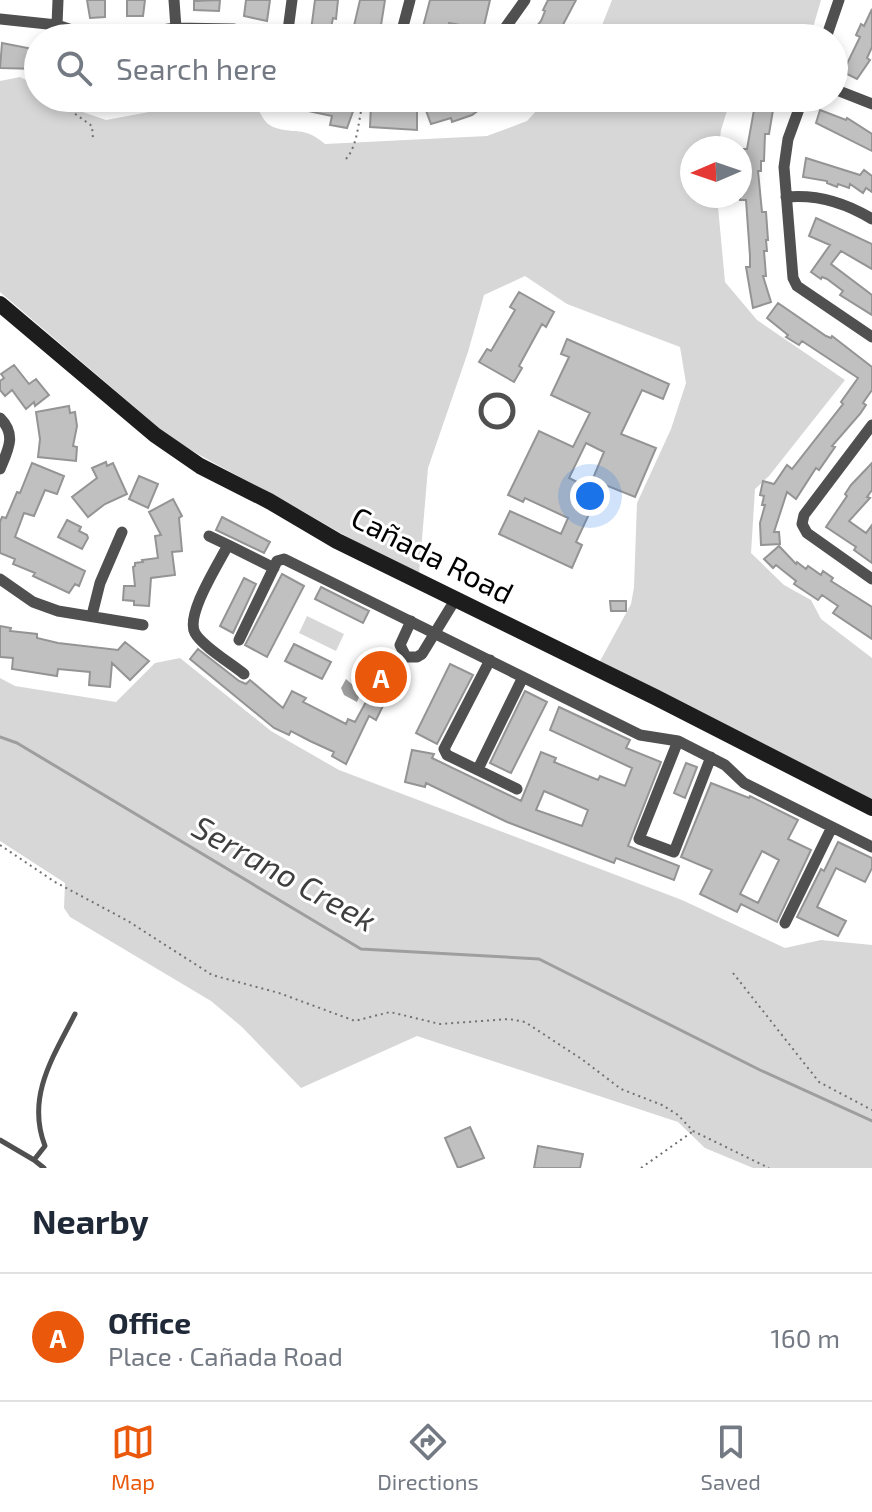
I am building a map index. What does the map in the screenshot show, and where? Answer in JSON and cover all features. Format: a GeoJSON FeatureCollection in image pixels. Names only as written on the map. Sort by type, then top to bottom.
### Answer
{"type":"FeatureCollection","features":[{"type":"Feature","properties":{"kind":"street"},"geometry":{"type":"LineString","coordinates":[[57,24],[58,0]]}},
{"type":"Feature","properties":{"kind":"street"},"geometry":{"type":"LineString","coordinates":[[174,0],[176,24]]}},
{"type":"Feature","properties":{"kind":"street"},"geometry":{"type":"LineString","coordinates":[[289,24],[292,0]]}},
{"type":"Feature","properties":{"kind":"street"},"geometry":{"type":"LineString","coordinates":[[404,24],[410,0]]}},
{"type":"Feature","properties":{"kind":"street"},"geometry":{"type":"LineString","coordinates":[[508,24],[525,0]]}},
{"type":"Feature","properties":{"kind":"street"},"geometry":{"type":"LineString","coordinates":[[831,24],[839,0]]}},
{"type":"Feature","properties":{"kind":"street"},"geometry":{"type":"LineString","coordinates":[[0,19],[48,24]]}},
{"type":"Feature","properties":{"kind":"street"},"geometry":{"type":"LineString","coordinates":[[848,94],[872,103]]}},
{"type":"Feature","properties":{"kind":"street"},"geometry":{"type":"LineString","coordinates":[[799,112],[786,153],[791,268],[797,286],[872,337]]}},
{"type":"Feature","properties":{"kind":"street"},"geometry":{"type":"LineString","coordinates":[[786,197],[829,200],[872,219]]}},
{"type":"Feature","properties":{"kind":"street","name":"Cañada Road"},"geometry":{"type":"LineString","coordinates":[[0,304],[155,435],[200,466],[269,501],[337,541],[655,697],[872,808]]}},
{"type":"Feature","properties":{"kind":"street"},"geometry":{"type":"LineString","coordinates":[[0,418],[8,426],[11,437],[0,469]]}},
{"type":"Feature","properties":{"kind":"street"},"geometry":{"type":"LineString","coordinates":[[872,425],[802,520],[807,533],[872,579]]}},
{"type":"Feature","properties":{"kind":"street"},"geometry":{"type":"LineString","coordinates":[[92,615],[100,583],[122,532]]}},
{"type":"Feature","properties":{"kind":"street"},"geometry":{"type":"LineString","coordinates":[[209,536],[274,568]]}},
{"type":"Feature","properties":{"kind":"street"},"geometry":{"type":"LineString","coordinates":[[228,545],[194,612],[192,627],[198,638],[244,674]]}},
{"type":"Feature","properties":{"kind":"street"},"geometry":{"type":"LineString","coordinates":[[239,640],[277,561],[284,559],[640,735],[678,741],[711,757],[744,783],[872,847]]}},
{"type":"Feature","properties":{"kind":"street"},"geometry":{"type":"LineString","coordinates":[[0,579],[33,602],[58,611],[143,625]]}},
{"type":"Feature","properties":{"kind":"street"},"geometry":{"type":"LineString","coordinates":[[411,621],[400,645],[406,657],[417,657],[422,654],[455,600]]}},
{"type":"Feature","properties":{"kind":"street"},"geometry":{"type":"LineString","coordinates":[[490,660],[444,749],[447,755],[517,789]]}},
{"type":"Feature","properties":{"kind":"street"},"geometry":{"type":"LineString","coordinates":[[478,769],[523,677]]}},
{"type":"Feature","properties":{"kind":"street"},"geometry":{"type":"LineString","coordinates":[[678,741],[639,839],[674,852],[711,757]]}},
{"type":"Feature","properties":{"kind":"street"},"geometry":{"type":"LineString","coordinates":[[785,923],[832,827]]}},
{"type":"Feature","properties":{"kind":"lane"},"geometry":{"type":"LineString","coordinates":[[499,394],[508,399],[513,413],[509,422],[500,426],[487,423],[481,409],[485,400],[499,394]]}},
{"type":"Feature","properties":{"kind":"lane"},"geometry":{"type":"LineString","coordinates":[[34,1160],[45,1146],[38,1120],[40,1090],[46,1070],[75,1014]]}},
{"type":"Feature","properties":{"kind":"lane"},"geometry":{"type":"LineString","coordinates":[[0,1140],[44,1168]]}},
{"type":"Feature","properties":{"kind":"path"},"geometry":{"type":"LineString","coordinates":[[72,112],[92,126],[93,139]]}},
{"type":"Feature","properties":{"kind":"path"},"geometry":{"type":"LineString","coordinates":[[346,159],[355,147],[360,112]]}},
{"type":"Feature","properties":{"kind":"path"},"geometry":{"type":"LineString","coordinates":[[0,845],[55,882],[128,921],[212,975],[279,993],[355,1021],[390,1012],[440,1024],[509,1019],[525,1022],[621,1089],[662,1105],[678,1115],[693,1131],[769,1168]]}},
{"type":"Feature","properties":{"kind":"path"},"geometry":{"type":"LineString","coordinates":[[733,973],[819,1082],[872,1110]]}},
{"type":"Feature","properties":{"kind":"path"},"geometry":{"type":"LineString","coordinates":[[641,1168],[693,1131]]}},
{"type":"Feature","properties":{"kind":"path"},"geometry":{"type":"LineString","coordinates":[[754,1168],[755,1163]]}},
{"type":"Feature","properties":{"kind":"shaded area"},"geometry":{"type":"Polygon","coordinates":[[[612,0],[821,0],[814,24],[603,24],[612,0]]]}},
{"type":"Feature","properties":{"kind":"shaded area"},"geometry":{"type":"Polygon","coordinates":[[[24,79],[24,112],[83,112],[106,120],[149,112],[259,112],[273,127],[305,132],[325,144],[487,136],[527,121],[535,112],[727,112],[720,136],[680,136],[680,208],[718,208],[725,282],[757,320],[845,380],[769,476],[755,489],[751,553],[784,585],[811,600],[821,619],[872,658],[872,799],[599,663],[631,604],[637,503],[671,429],[686,383],[680,347],[567,304],[525,276],[484,295],[428,468],[419,574],[209,461],[166,434],[0,292],[0,81],[24,79]]]}},
{"type":"Feature","properties":{"kind":"shaded area"},"geometry":{"type":"Polygon","coordinates":[[[307,616],[344,634],[336,651],[299,633],[307,616]]]}},
{"type":"Feature","properties":{"kind":"shaded area"},"geometry":{"type":"Polygon","coordinates":[[[180,658],[271,731],[339,770],[682,900],[785,948],[821,940],[872,945],[872,1168],[753,1168],[705,1148],[678,1122],[417,1036],[301,1088],[242,1027],[211,1001],[70,917],[64,908],[65,883],[0,841],[0,678],[15,686],[116,702],[155,663],[180,658]]]}},
{"type":"Feature","properties":{"kind":"shaded area"},"geometry":{"type":"Polygon","coordinates":[[[346,679],[361,692],[357,702],[344,695],[341,688],[346,679]]]}},
{"type":"Feature","properties":{"kind":"building"},"geometry":{"type":"Polygon","coordinates":[[[87,0],[105,0],[105,17],[90,18],[87,0]]]}},
{"type":"Feature","properties":{"kind":"building"},"geometry":{"type":"Polygon","coordinates":[[[127,0],[145,0],[143,16],[127,16],[127,0]]]}},
{"type":"Feature","properties":{"kind":"building"},"geometry":{"type":"Polygon","coordinates":[[[220,0],[219,11],[194,10],[194,1],[220,0]]]}},
{"type":"Feature","properties":{"kind":"building"},"geometry":{"type":"Polygon","coordinates":[[[246,0],[270,0],[267,21],[244,16],[246,0]]]}},
{"type":"Feature","properties":{"kind":"building"},"geometry":{"type":"Polygon","coordinates":[[[315,0],[338,0],[336,19],[333,18],[332,24],[312,24],[315,0]]]}},
{"type":"Feature","properties":{"kind":"building"},"geometry":{"type":"Polygon","coordinates":[[[360,0],[385,0],[381,24],[354,24],[360,0]]]}},
{"type":"Feature","properties":{"kind":"building"},"geometry":{"type":"Polygon","coordinates":[[[430,0],[490,0],[484,24],[424,24],[430,0]]]}},
{"type":"Feature","properties":{"kind":"building"},"geometry":{"type":"Polygon","coordinates":[[[548,0],[576,0],[563,24],[539,24],[548,0]]]}},
{"type":"Feature","properties":{"kind":"building"},"geometry":{"type":"Polygon","coordinates":[[[872,9],[872,47],[867,58],[870,60],[857,79],[848,74],[848,62],[860,37],[856,35],[861,24],[864,26],[872,9]]]}},
{"type":"Feature","properties":{"kind":"building"},"geometry":{"type":"Polygon","coordinates":[[[2,43],[24,47],[24,69],[0,68],[2,43]]]}},
{"type":"Feature","properties":{"kind":"building"},"geometry":{"type":"Polygon","coordinates":[[[313,112],[353,112],[347,128],[330,125],[332,116],[313,112]]]}},
{"type":"Feature","properties":{"kind":"building"},"geometry":{"type":"Polygon","coordinates":[[[371,112],[417,112],[417,130],[370,127],[371,112]]]}},
{"type":"Feature","properties":{"kind":"building"},"geometry":{"type":"Polygon","coordinates":[[[427,112],[476,112],[452,122],[451,118],[431,124],[427,112]]]}},
{"type":"Feature","properties":{"kind":"building"},"geometry":{"type":"Polygon","coordinates":[[[754,112],[773,112],[769,134],[765,134],[764,161],[761,161],[761,171],[758,171],[768,240],[767,251],[764,251],[766,276],[763,276],[771,302],[753,308],[746,267],[750,267],[747,208],[752,208],[752,136],[749,136],[754,112]]]}},
{"type":"Feature","properties":{"kind":"building"},"geometry":{"type":"Polygon","coordinates":[[[819,112],[847,118],[872,134],[872,151],[816,123],[819,112]]]}},
{"type":"Feature","properties":{"kind":"building"},"geometry":{"type":"Polygon","coordinates":[[[806,158],[860,175],[864,170],[872,176],[872,192],[866,188],[863,193],[850,184],[849,188],[838,184],[837,187],[827,181],[803,177],[806,158]]]}},
{"type":"Feature","properties":{"kind":"building"},"geometry":{"type":"Polygon","coordinates":[[[816,218],[872,244],[872,269],[841,251],[831,264],[872,295],[872,315],[840,295],[843,291],[827,279],[821,279],[811,272],[830,245],[809,236],[816,218]]]}},
{"type":"Feature","properties":{"kind":"building"},"geometry":{"type":"Polygon","coordinates":[[[519,292],[554,312],[546,327],[542,324],[519,366],[522,368],[514,382],[479,362],[487,349],[491,351],[515,310],[510,307],[519,292]]]}},
{"type":"Feature","properties":{"kind":"building"},"geometry":{"type":"Polygon","coordinates":[[[778,303],[826,336],[832,336],[872,367],[872,390],[860,414],[832,446],[835,447],[819,470],[816,468],[796,499],[787,492],[774,532],[779,532],[780,544],[761,545],[760,523],[765,505],[762,505],[764,496],[760,495],[763,481],[774,484],[787,465],[792,469],[843,404],[841,402],[858,378],[802,341],[799,345],[786,337],[788,335],[767,318],[778,303]]]}},
{"type":"Feature","properties":{"kind":"building"},"geometry":{"type":"Polygon","coordinates":[[[567,339],[669,384],[663,399],[642,390],[621,434],[656,448],[635,497],[603,484],[576,542],[582,545],[572,568],[499,534],[510,511],[561,534],[568,518],[525,498],[523,502],[508,495],[539,431],[573,447],[590,413],[551,395],[569,357],[561,354],[567,339]],[[586,443],[569,478],[589,488],[604,452],[586,443]]]}},
{"type":"Feature","properties":{"kind":"building"},"geometry":{"type":"Polygon","coordinates":[[[14,365],[29,384],[36,379],[49,395],[26,409],[12,390],[5,396],[0,390],[0,381],[4,378],[1,374],[14,365]]]}},
{"type":"Feature","properties":{"kind":"building"},"geometry":{"type":"Polygon","coordinates":[[[69,406],[70,413],[75,412],[77,426],[73,446],[77,447],[76,461],[38,457],[40,439],[36,412],[69,406]]]}},
{"type":"Feature","properties":{"kind":"building"},"geometry":{"type":"Polygon","coordinates":[[[106,462],[107,466],[113,463],[127,494],[105,504],[88,517],[72,497],[97,478],[92,468],[106,462]]]}},
{"type":"Feature","properties":{"kind":"building"},"geometry":{"type":"Polygon","coordinates":[[[32,463],[64,476],[57,494],[45,490],[34,516],[24,513],[15,537],[85,571],[79,586],[75,584],[69,593],[33,576],[35,573],[13,564],[15,559],[0,553],[0,522],[2,517],[6,518],[17,492],[20,493],[32,463]]]}},
{"type":"Feature","properties":{"kind":"building"},"geometry":{"type":"Polygon","coordinates":[[[872,463],[872,490],[867,497],[870,498],[849,521],[866,533],[872,525],[872,563],[854,550],[856,547],[826,527],[851,485],[872,463]]]}},
{"type":"Feature","properties":{"kind":"building"},"geometry":{"type":"Polygon","coordinates":[[[139,476],[158,484],[148,508],[129,499],[139,476]]]}},
{"type":"Feature","properties":{"kind":"building"},"geometry":{"type":"Polygon","coordinates":[[[173,499],[182,516],[179,518],[182,551],[172,552],[175,575],[151,578],[149,606],[134,605],[134,601],[123,600],[124,586],[135,586],[135,563],[158,558],[155,536],[161,535],[149,512],[173,499]]]}},
{"type":"Feature","properties":{"kind":"building"},"geometry":{"type":"Polygon","coordinates":[[[222,517],[270,542],[264,553],[216,530],[222,517]]]}},
{"type":"Feature","properties":{"kind":"building"},"geometry":{"type":"Polygon","coordinates":[[[67,520],[81,527],[79,531],[87,535],[82,549],[58,537],[67,520]]]}},
{"type":"Feature","properties":{"kind":"building"},"geometry":{"type":"Polygon","coordinates":[[[779,546],[796,564],[806,569],[808,566],[821,575],[823,571],[833,578],[831,581],[872,607],[872,639],[833,613],[838,606],[822,595],[818,600],[794,584],[796,581],[776,565],[773,568],[764,559],[779,546]]]}},
{"type":"Feature","properties":{"kind":"building"},"geometry":{"type":"Polygon","coordinates":[[[282,574],[304,586],[267,657],[245,645],[282,574]]]}},
{"type":"Feature","properties":{"kind":"building"},"geometry":{"type":"Polygon","coordinates":[[[244,578],[256,584],[233,633],[220,626],[244,578]]]}},
{"type":"Feature","properties":{"kind":"building"},"geometry":{"type":"Polygon","coordinates":[[[321,587],[369,611],[363,623],[315,599],[321,587]]]}},
{"type":"Feature","properties":{"kind":"building"},"geometry":{"type":"Polygon","coordinates":[[[610,601],[626,601],[626,611],[611,611],[610,601]]]}},
{"type":"Feature","properties":{"kind":"building"},"geometry":{"type":"Polygon","coordinates":[[[0,626],[11,628],[10,631],[37,634],[37,638],[58,643],[118,650],[125,642],[149,661],[130,680],[112,663],[110,687],[89,685],[90,672],[58,669],[57,676],[12,669],[13,658],[0,657],[0,626]]]}},
{"type":"Feature","properties":{"kind":"building"},"geometry":{"type":"Polygon","coordinates":[[[294,644],[331,662],[322,679],[285,661],[294,644]]]}},
{"type":"Feature","properties":{"kind":"building"},"geometry":{"type":"Polygon","coordinates":[[[198,649],[239,681],[246,684],[250,680],[283,708],[292,691],[306,698],[303,702],[346,724],[348,719],[355,722],[373,689],[361,683],[374,657],[400,671],[376,720],[369,716],[346,764],[332,756],[334,752],[291,731],[289,735],[274,728],[190,659],[198,649]]]}},
{"type":"Feature","properties":{"kind":"building"},"geometry":{"type":"Polygon","coordinates":[[[450,664],[473,675],[437,744],[416,733],[450,664]]]}},
{"type":"Feature","properties":{"kind":"building"},"geometry":{"type":"Polygon","coordinates":[[[525,691],[547,702],[511,773],[490,763],[525,691]]]}},
{"type":"Feature","properties":{"kind":"building"},"geometry":{"type":"Polygon","coordinates":[[[559,707],[630,740],[626,748],[661,762],[628,846],[679,866],[674,880],[616,858],[614,863],[507,822],[426,783],[425,787],[405,782],[412,750],[434,754],[432,758],[521,801],[541,752],[556,758],[554,762],[598,780],[600,776],[625,786],[632,768],[550,730],[559,707]],[[544,791],[536,810],[582,826],[588,810],[544,791]]]}},
{"type":"Feature","properties":{"kind":"building"},"geometry":{"type":"Polygon","coordinates":[[[686,763],[697,767],[685,798],[674,793],[686,763]]]}},
{"type":"Feature","properties":{"kind":"building"},"geometry":{"type":"Polygon","coordinates":[[[711,783],[750,796],[798,820],[788,839],[811,850],[777,922],[741,904],[737,912],[700,894],[712,870],[681,857],[711,783]],[[762,851],[740,894],[758,903],[779,860],[762,851]]]}},
{"type":"Feature","properties":{"kind":"building"},"geometry":{"type":"Polygon","coordinates":[[[838,842],[872,858],[872,868],[865,882],[836,868],[817,907],[846,921],[838,936],[797,917],[838,842]]]}},
{"type":"Feature","properties":{"kind":"building"},"geometry":{"type":"Polygon","coordinates":[[[470,1127],[484,1158],[458,1168],[445,1138],[470,1127]]]}},
{"type":"Feature","properties":{"kind":"building"},"geometry":{"type":"Polygon","coordinates":[[[538,1146],[583,1154],[580,1168],[534,1168],[538,1146]]]}},
{"type":"Feature","properties":{"kind":"waterway","name":"Serrano Creek"},"geometry":{"type":"LineString","coordinates":[[0,737],[17,743],[361,949],[539,959],[760,1070],[872,1121]]}},
{"type":"Feature","properties":{"kind":"place","name":"Office"},"geometry":{"type":"Point","coordinates":[381,677]}}]}
